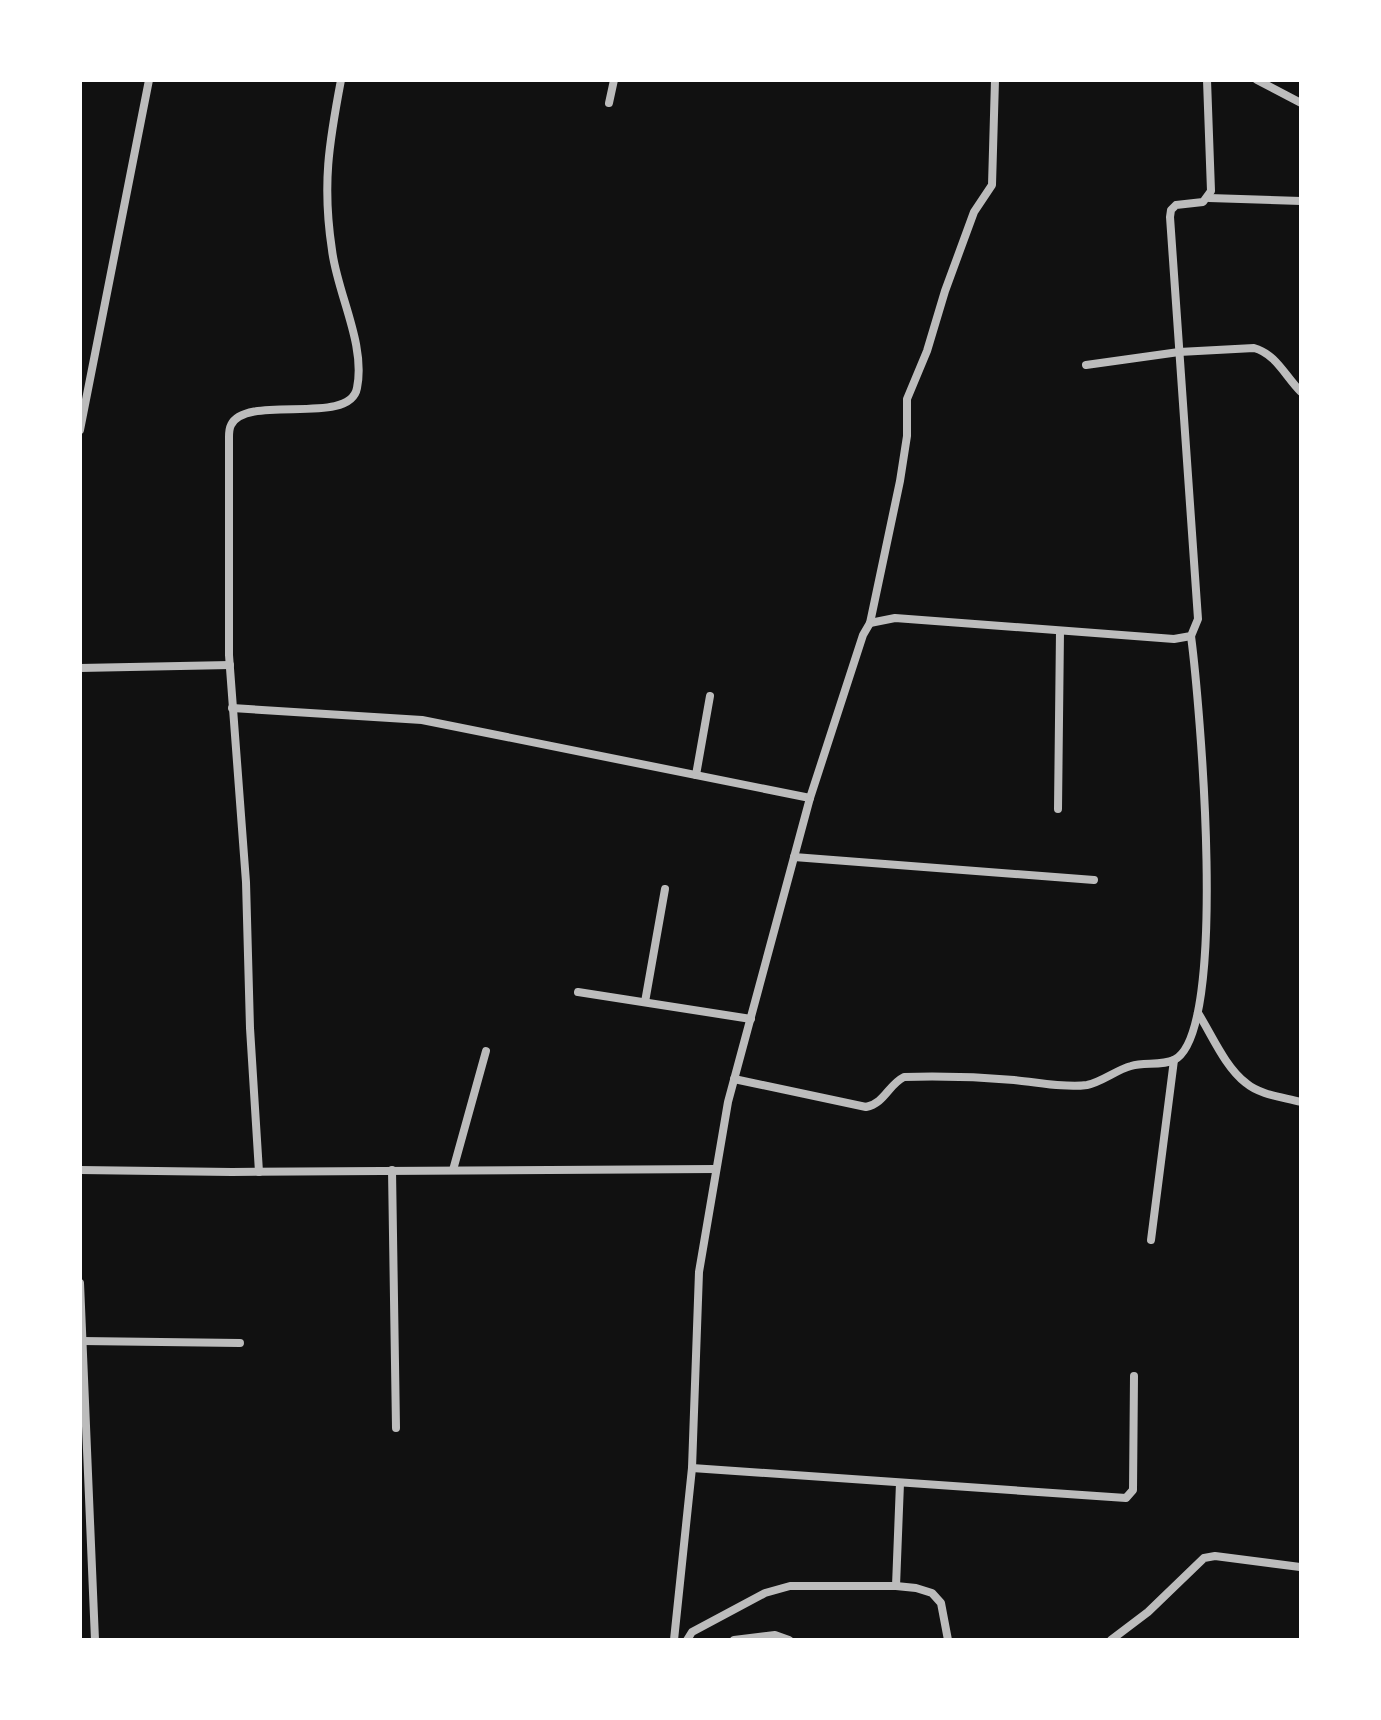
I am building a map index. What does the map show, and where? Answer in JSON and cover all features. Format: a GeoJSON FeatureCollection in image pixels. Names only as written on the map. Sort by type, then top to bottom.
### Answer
{"type":"FeatureCollection","features":[{"type":"Feature","properties":{"kind":"street"},"geometry":{"type":"LineString","coordinates":[[80,430],[149,80]]}},
{"type":"Feature","properties":{"kind":"street"},"geometry":{"type":"LineString","coordinates":[[259,1172],[250,1028],[246,882],[230,665],[228,545],[231,425],[237,418],[256,412],[342,406],[353,398],[357,387],[358,363],[332,253],[326,199],[328,155],[341,80]]}},
{"type":"Feature","properties":{"kind":"street"},"geometry":{"type":"LineString","coordinates":[[609,103],[614,80]]}},
{"type":"Feature","properties":{"kind":"street"},"geometry":{"type":"LineString","coordinates":[[674,1640],[692,1468],[699,1272],[734,1079],[810,798],[863,635],[870,623],[900,481],[907,436],[907,399],[927,351],[974,212],[992,185],[995,80]]}},
{"type":"Feature","properties":{"kind":"street"},"geometry":{"type":"LineString","coordinates":[[1207,80],[1209,198]]}},
{"type":"Feature","properties":{"kind":"street"},"geometry":{"type":"LineString","coordinates":[[1257,80],[1301,103]]}},
{"type":"Feature","properties":{"kind":"street"},"geometry":{"type":"LineString","coordinates":[[734,1079],[866,1107],[875,1105],[896,1081],[904,1077],[1006,1079],[1085,1085],[1134,1065],[1174,1060],[1181,1054],[1198,1013],[1206,957],[1206,913],[1201,725],[1191,636],[1198,619],[1171,210],[1176,205],[1203,202],[1209,198],[1301,201]]}},
{"type":"Feature","properties":{"kind":"street"},"geometry":{"type":"LineString","coordinates":[[1086,365],[1179,352],[1254,348],[1265,351],[1301,392]]}},
{"type":"Feature","properties":{"kind":"street"},"geometry":{"type":"LineString","coordinates":[[870,623],[895,618],[1174,639],[1191,636]]}},
{"type":"Feature","properties":{"kind":"street"},"geometry":{"type":"LineString","coordinates":[[1058,809],[1060,631]]}},
{"type":"Feature","properties":{"kind":"street"},"geometry":{"type":"LineString","coordinates":[[80,668],[230,665]]}},
{"type":"Feature","properties":{"kind":"street"},"geometry":{"type":"LineString","coordinates":[[696,775],[710,696]]}},
{"type":"Feature","properties":{"kind":"street"},"geometry":{"type":"LineString","coordinates":[[232,708],[422,720],[810,798]]}},
{"type":"Feature","properties":{"kind":"street"},"geometry":{"type":"LineString","coordinates":[[794,857],[1094,880]]}},
{"type":"Feature","properties":{"kind":"street"},"geometry":{"type":"LineString","coordinates":[[645,1002],[665,889]]}},
{"type":"Feature","properties":{"kind":"street"},"geometry":{"type":"LineString","coordinates":[[578,992],[751,1019]]}},
{"type":"Feature","properties":{"kind":"street"},"geometry":{"type":"LineString","coordinates":[[1198,1013],[1246,1084],[1301,1102]]}},
{"type":"Feature","properties":{"kind":"street"},"geometry":{"type":"LineString","coordinates":[[453,1170],[486,1051]]}},
{"type":"Feature","properties":{"kind":"street"},"geometry":{"type":"LineString","coordinates":[[1151,1240],[1174,1060]]}},
{"type":"Feature","properties":{"kind":"street"},"geometry":{"type":"LineString","coordinates":[[80,1170],[716,1169]]}},
{"type":"Feature","properties":{"kind":"street"},"geometry":{"type":"LineString","coordinates":[[392,1170],[396,1428]]}},
{"type":"Feature","properties":{"kind":"street"},"geometry":{"type":"LineString","coordinates":[[80,1283],[95,1640]]}},
{"type":"Feature","properties":{"kind":"street"},"geometry":{"type":"LineString","coordinates":[[82,1341],[240,1343]]}},
{"type":"Feature","properties":{"kind":"street"},"geometry":{"type":"LineString","coordinates":[[692,1468],[1126,1498],[1133,1490],[1134,1376]]}},
{"type":"Feature","properties":{"kind":"street"},"geometry":{"type":"LineString","coordinates":[[896,1586],[900,1483]]}},
{"type":"Feature","properties":{"kind":"street"},"geometry":{"type":"LineString","coordinates":[[1111,1640],[1148,1612],[1204,1558],[1215,1556],[1300,1567]]}},
{"type":"Feature","properties":{"kind":"street"},"geometry":{"type":"LineString","coordinates":[[687,1640],[692,1632],[765,1593],[790,1586],[896,1586],[932,1593],[941,1603],[948,1640]]}},
{"type":"Feature","properties":{"kind":"street"},"geometry":{"type":"LineString","coordinates":[[734,1640],[775,1635],[789,1640]]}}]}
